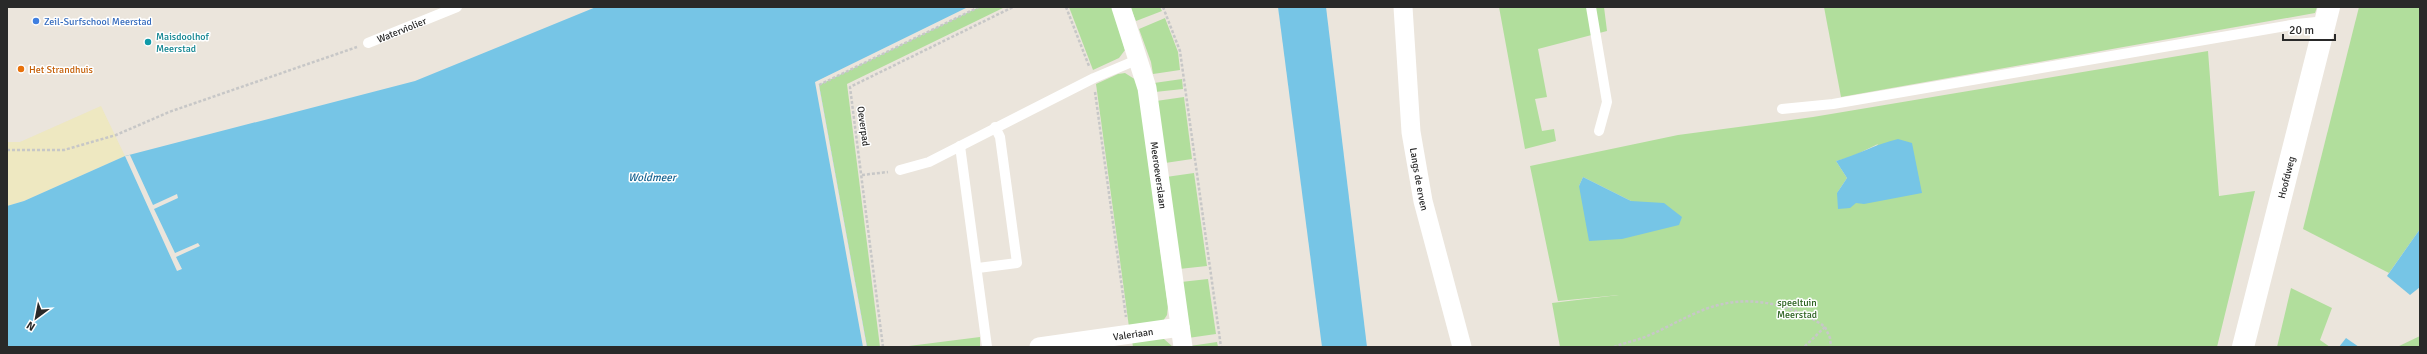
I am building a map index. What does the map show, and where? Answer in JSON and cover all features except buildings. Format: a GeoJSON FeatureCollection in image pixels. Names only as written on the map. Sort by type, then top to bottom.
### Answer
{"type":"FeatureCollection","features":[{"type":"Feature","properties":{"kind":"main road","name":"Hoofdweg"},"geometry":{"type":"LineString","coordinates":[[2243,347],[2327,14]]}},
{"type":"Feature","properties":{"kind":"street","name":"Meeroeverslaan"},"geometry":{"type":"LineString","coordinates":[[1121,7],[1139,59],[1147,88],[1183,347]]}},
{"type":"Feature","properties":{"kind":"street","name":"Langs de erven"},"geometry":{"type":"LineString","coordinates":[[1403,7],[1411,132],[1423,201],[1462,347]]}},
{"type":"Feature","properties":{"kind":"street","name":"Valeriaan"},"geometry":{"type":"LineString","coordinates":[[1040,347],[1180,327]]}},
{"type":"Feature","properties":{"kind":"lane","name":"Waterviolier"},"geometry":{"type":"LineString","coordinates":[[368,43],[457,7]]}},
{"type":"Feature","properties":{"kind":"lane"},"geometry":{"type":"LineString","coordinates":[[1591,7],[1608,102],[1599,131]]}},
{"type":"Feature","properties":{"kind":"lane"},"geometry":{"type":"LineString","coordinates":[[1782,109],[1833,104],[2297,24],[2327,14]]}},
{"type":"Feature","properties":{"kind":"lane"},"geometry":{"type":"LineString","coordinates":[[900,170],[929,162],[995,127],[1094,78],[1139,59]]}},
{"type":"Feature","properties":{"kind":"lane"},"geometry":{"type":"LineString","coordinates":[[978,268],[1016,263],[1000,137],[995,127]]}},
{"type":"Feature","properties":{"kind":"lane"},"geometry":{"type":"LineString","coordinates":[[960,146],[978,268],[987,347]]}},
{"type":"Feature","properties":{"kind":"path"},"geometry":{"type":"LineString","coordinates":[[819,85],[979,7]]}},
{"type":"Feature","properties":{"kind":"path","name":"Oeverpad"},"geometry":{"type":"LineString","coordinates":[[883,347],[850,87],[1013,7]]}},
{"type":"Feature","properties":{"kind":"path"},"geometry":{"type":"LineString","coordinates":[[1066,7],[1094,78],[1129,334]]}},
{"type":"Feature","properties":{"kind":"path"},"geometry":{"type":"LineString","coordinates":[[1163,7],[1180,51],[1221,347]]}},
{"type":"Feature","properties":{"kind":"path"},"geometry":{"type":"LineString","coordinates":[[7,150],[64,150],[116,135],[169,112],[368,43]]}},
{"type":"Feature","properties":{"kind":"path"},"geometry":{"type":"LineString","coordinates":[[862,176],[900,170]]}},
{"type":"Feature","properties":{"kind":"path"},"geometry":{"type":"LineString","coordinates":[[1614,347],[1650,335],[1682,319],[1722,304],[1741,301],[1796,310],[1825,327],[1830,338],[1831,347]]}},
{"type":"Feature","properties":{"kind":"path"},"geometry":{"type":"LineString","coordinates":[[1804,347],[1825,327]]}},
{"type":"Feature","properties":{"kind":"green space"},"geometry":{"type":"Polygon","coordinates":[[[979,7],[1005,7],[847,84],[880,347],[867,347],[819,85],[979,7]]]}},
{"type":"Feature","properties":{"kind":"green space"},"geometry":{"type":"Polygon","coordinates":[[[1069,7],[1113,7],[1125,50],[1119,58],[1093,70],[1069,7]]]}},
{"type":"Feature","properties":{"kind":"green space"},"geometry":{"type":"Polygon","coordinates":[[[1130,7],[1160,7],[1162,11],[1136,21],[1130,7]]]}},
{"type":"Feature","properties":{"kind":"green space"},"geometry":{"type":"Polygon","coordinates":[[[1499,7],[1604,7],[1607,31],[1538,49],[1547,97],[1535,99],[1542,131],[1554,129],[1556,141],[1525,149],[1499,7]]]}},
{"type":"Feature","properties":{"kind":"green space"},"geometry":{"type":"Polygon","coordinates":[[[1824,7],[2317,7],[2315,13],[1841,97],[1824,7]]]}},
{"type":"Feature","properties":{"kind":"green space"},"geometry":{"type":"Polygon","coordinates":[[[2359,7],[2420,7],[2420,229],[2389,273],[2303,229],[2359,7]]]}},
{"type":"Feature","properties":{"kind":"green space"},"geometry":{"type":"Polygon","coordinates":[[[1165,18],[1178,52],[1180,70],[1153,74],[1151,62],[1139,29],[1165,18]]]}},
{"type":"Feature","properties":{"kind":"green space","name":"speeltuin Meerstad"},"geometry":{"type":"Polygon","coordinates":[[[2208,51],[2219,196],[2255,191],[2217,347],[1560,347],[1552,303],[1619,295],[1558,301],[1530,166],[1678,135],[1813,117],[2208,51]],[[1878,144],[1851,157],[1836,161],[1847,178],[1837,193],[1878,144]],[[1583,177],[1579,186],[1631,201],[1583,177]]]}},
{"type":"Feature","properties":{"kind":"green space"},"geometry":{"type":"Polygon","coordinates":[[[1125,73],[1136,80],[1138,86],[1168,306],[1167,315],[1163,321],[1129,327],[1096,84],[1118,74],[1125,73]]]}},
{"type":"Feature","properties":{"kind":"green space"},"geometry":{"type":"Polygon","coordinates":[[[1182,79],[1183,89],[1155,92],[1154,83],[1182,79]]]}},
{"type":"Feature","properties":{"kind":"green space"},"geometry":{"type":"Polygon","coordinates":[[[1184,97],[1192,159],[1165,163],[1156,101],[1184,97]]]}},
{"type":"Feature","properties":{"kind":"green space"},"geometry":{"type":"Polygon","coordinates":[[[1194,173],[1207,266],[1179,269],[1166,177],[1194,173]]]}},
{"type":"Feature","properties":{"kind":"green space"},"geometry":{"type":"Polygon","coordinates":[[[1208,279],[1216,334],[1188,338],[1181,282],[1208,279]]]}},
{"type":"Feature","properties":{"kind":"green space"},"geometry":{"type":"Polygon","coordinates":[[[2291,288],[2332,308],[2320,340],[2330,347],[2277,347],[2291,288]]]}},
{"type":"Feature","properties":{"kind":"green space"},"geometry":{"type":"Polygon","coordinates":[[[2420,336],[2420,347],[2397,347],[2420,336]]]}},
{"type":"Feature","properties":{"kind":"green space"},"geometry":{"type":"Polygon","coordinates":[[[980,337],[980,347],[901,347],[980,337]]]}},
{"type":"Feature","properties":{"kind":"green space"},"geometry":{"type":"Polygon","coordinates":[[[1155,338],[1164,339],[1173,347],[1133,347],[1132,341],[1155,338]]]}},
{"type":"Feature","properties":{"kind":"green space"},"geometry":{"type":"Polygon","coordinates":[[[1217,342],[1218,347],[1190,347],[1190,346],[1217,342]]]}},
{"type":"Feature","properties":{"kind":"sand"},"geometry":{"type":"Polygon","coordinates":[[[101,106],[125,156],[24,201],[7,206],[7,142],[20,142],[101,106]]]}},
{"type":"Feature","properties":{"kind":"water","name":"Woldmeer"},"geometry":{"type":"Polygon","coordinates":[[[596,7],[979,7],[819,85],[867,347],[7,347],[7,206],[24,201],[125,156],[415,81],[596,7]]]}},
{"type":"Feature","properties":{"kind":"water"},"geometry":{"type":"Polygon","coordinates":[[[1278,7],[1326,7],[1367,347],[1322,347],[1278,7]]]}},
{"type":"Feature","properties":{"kind":"water"},"geometry":{"type":"Polygon","coordinates":[[[1898,139],[1912,143],[1922,193],[1864,204],[1856,203],[1850,208],[1838,209],[1837,193],[1847,178],[1836,161],[1898,139]]]}},
{"type":"Feature","properties":{"kind":"water"},"geometry":{"type":"Polygon","coordinates":[[[1583,177],[1631,201],[1664,203],[1682,217],[1679,225],[1622,239],[1589,241],[1579,186],[1583,177]]]}},
{"type":"Feature","properties":{"kind":"water"},"geometry":{"type":"Polygon","coordinates":[[[2420,229],[2420,287],[2410,295],[2387,276],[2420,229]]]}},
{"type":"Feature","properties":{"kind":"water"},"geometry":{"type":"Polygon","coordinates":[[[2346,338],[2359,347],[2339,347],[2346,338]]]}},
{"type":"Feature","properties":{"kind":"pier"},"geometry":{"type":"Polygon","coordinates":[[[968,7],[979,7],[819,85],[867,347],[863,347],[815,82],[968,7]]]}},
{"type":"Feature","properties":{"kind":"pier"},"geometry":{"type":"Polygon","coordinates":[[[130,155],[153,205],[177,194],[178,198],[154,209],[175,253],[198,243],[200,246],[176,257],[182,269],[177,271],[125,156],[130,155]]]}},
{"type":"Feature","properties":{"kind":"place","name":"Zeil-Surfschool Meerstad"},"geometry":{"type":"Point","coordinates":[36,21]}},
{"type":"Feature","properties":{"kind":"place","name":"Maisdoolhof Meerstad"},"geometry":{"type":"Point","coordinates":[148,42]}},
{"type":"Feature","properties":{"kind":"place","name":"Het Strandhuis"},"geometry":{"type":"Point","coordinates":[21,69]}}]}
